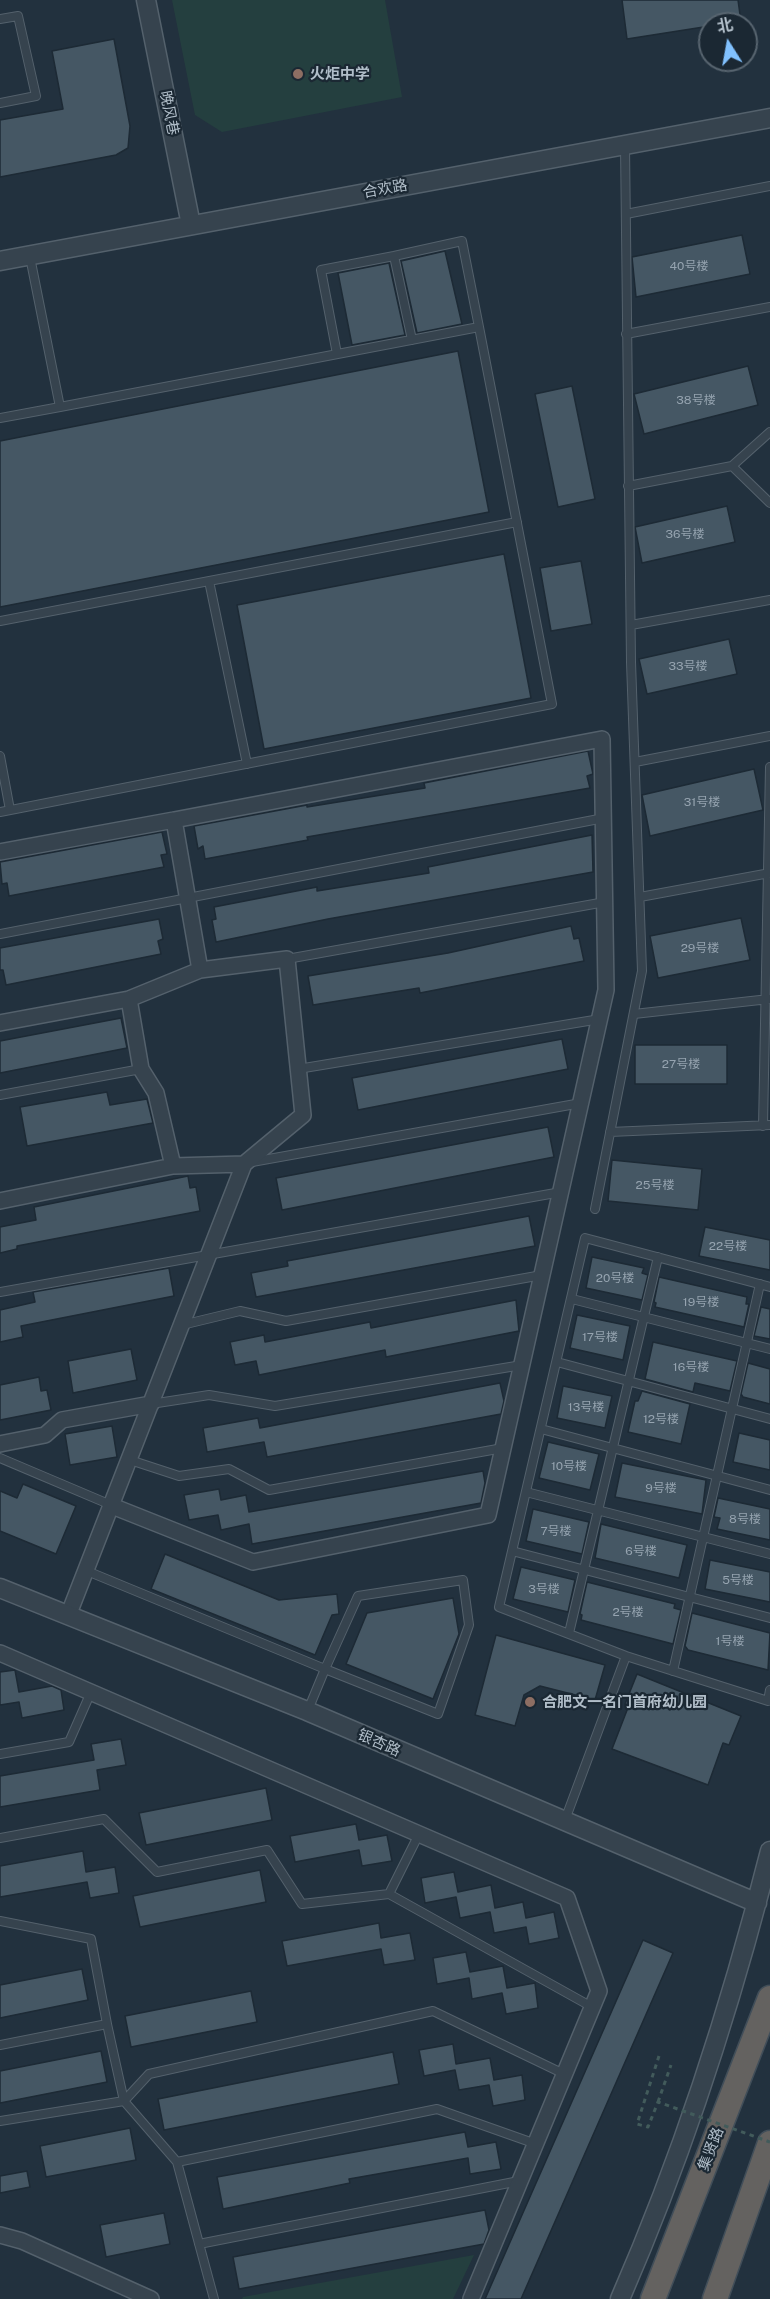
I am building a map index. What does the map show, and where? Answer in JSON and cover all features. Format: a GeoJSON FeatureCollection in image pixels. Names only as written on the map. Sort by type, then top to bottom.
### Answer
{"type":"FeatureCollection","features":[{"type":"Feature","properties":{"kind":"highway","name":"集贤路"},"geometry":{"type":"LineString","coordinates":[[653,2299],[770,1998]]}},
{"type":"Feature","properties":{"kind":"highway"},"geometry":{"type":"LineString","coordinates":[[715,2299],[770,2143]]}},
{"type":"Feature","properties":{"kind":"street","name":"晚风巷"},"geometry":{"type":"LineString","coordinates":[[146,0],[191,225]]}},
{"type":"Feature","properties":{"kind":"street","name":"合欢路"},"geometry":{"type":"LineString","coordinates":[[0,261],[770,118]]}},
{"type":"Feature","properties":{"kind":"street"},"geometry":{"type":"LineString","coordinates":[[0,852],[603,739],[606,990],[488,1515],[253,1562],[112,1506]]}},
{"type":"Feature","properties":{"kind":"street"},"geometry":{"type":"LineString","coordinates":[[174,819],[200,970]]}},
{"type":"Feature","properties":{"kind":"street"},"geometry":{"type":"LineString","coordinates":[[0,1023],[129,999],[200,970],[287,959],[303,1115],[244,1164],[68,1616]]}},
{"type":"Feature","properties":{"kind":"street"},"geometry":{"type":"LineString","coordinates":[[129,999],[141,1069],[156,1093],[173,1166]]}},
{"type":"Feature","properties":{"kind":"street"},"geometry":{"type":"LineString","coordinates":[[0,1201],[173,1166],[244,1164]]}},
{"type":"Feature","properties":{"kind":"street"},"geometry":{"type":"LineString","coordinates":[[0,1443],[45,1435],[62,1420],[152,1404]]}},
{"type":"Feature","properties":{"kind":"street","name":"银杏路"},"geometry":{"type":"LineString","coordinates":[[0,1588],[307,1711],[757,1903]]}},
{"type":"Feature","properties":{"kind":"street"},"geometry":{"type":"LineString","coordinates":[[0,1653],[420,1832],[567,1898],[599,1991],[471,2299]]}},
{"type":"Feature","properties":{"kind":"street"},"geometry":{"type":"LineString","coordinates":[[620,2299],[659,2210],[757,1903],[770,1851]]}},
{"type":"Feature","properties":{"kind":"street"},"geometry":{"type":"LineString","coordinates":[[0,2235],[22,2241],[151,2299]]}},
{"type":"Feature","properties":{"kind":"lane"},"geometry":{"type":"LineString","coordinates":[[0,19],[18,16],[36,96],[0,103]]}},
{"type":"Feature","properties":{"kind":"lane"},"geometry":{"type":"LineString","coordinates":[[595,1209],[642,971],[630,625],[625,145]]}},
{"type":"Feature","properties":{"kind":"lane"},"geometry":{"type":"LineString","coordinates":[[626,214],[770,186]]}},
{"type":"Feature","properties":{"kind":"lane"},"geometry":{"type":"LineString","coordinates":[[0,812],[552,704],[462,241],[321,270],[337,354]]}},
{"type":"Feature","properties":{"kind":"lane"},"geometry":{"type":"LineString","coordinates":[[29,255],[60,407]]}},
{"type":"Feature","properties":{"kind":"lane"},"geometry":{"type":"LineString","coordinates":[[394,256],[412,340]]}},
{"type":"Feature","properties":{"kind":"lane"},"geometry":{"type":"LineString","coordinates":[[626,334],[770,307]]}},
{"type":"Feature","properties":{"kind":"lane"},"geometry":{"type":"LineString","coordinates":[[0,418],[479,327]]}},
{"type":"Feature","properties":{"kind":"lane"},"geometry":{"type":"LineString","coordinates":[[628,486],[732,466],[770,432]]}},
{"type":"Feature","properties":{"kind":"lane"},"geometry":{"type":"LineString","coordinates":[[732,466],[770,504]]}},
{"type":"Feature","properties":{"kind":"lane"},"geometry":{"type":"LineString","coordinates":[[0,621],[517,522]]}},
{"type":"Feature","properties":{"kind":"lane"},"geometry":{"type":"LineString","coordinates":[[209,581],[247,764]]}},
{"type":"Feature","properties":{"kind":"lane"},"geometry":{"type":"LineString","coordinates":[[630,625],[770,600]]}},
{"type":"Feature","properties":{"kind":"lane"},"geometry":{"type":"LineString","coordinates":[[635,762],[770,736]]}},
{"type":"Feature","properties":{"kind":"lane"},"geometry":{"type":"LineString","coordinates":[[0,756],[10,810]]}},
{"type":"Feature","properties":{"kind":"lane"},"geometry":{"type":"LineString","coordinates":[[610,1132],[766,1126],[770,767]]}},
{"type":"Feature","properties":{"kind":"lane"},"geometry":{"type":"LineString","coordinates":[[0,934],[604,818]]}},
{"type":"Feature","properties":{"kind":"lane"},"geometry":{"type":"LineString","coordinates":[[639,897],[769,874]]}},
{"type":"Feature","properties":{"kind":"lane"},"geometry":{"type":"LineString","coordinates":[[287,959],[605,902]]}},
{"type":"Feature","properties":{"kind":"lane"},"geometry":{"type":"LineString","coordinates":[[633,1014],[768,999]]}},
{"type":"Feature","properties":{"kind":"lane"},"geometry":{"type":"LineString","coordinates":[[298,1069],[600,1019]]}},
{"type":"Feature","properties":{"kind":"lane"},"geometry":{"type":"LineString","coordinates":[[0,1095],[141,1069]]}},
{"type":"Feature","properties":{"kind":"lane"},"geometry":{"type":"LineString","coordinates":[[244,1164],[581,1103]]}},
{"type":"Feature","properties":{"kind":"lane"},"geometry":{"type":"LineString","coordinates":[[0,1292],[561,1192]]}},
{"type":"Feature","properties":{"kind":"lane"},"geometry":{"type":"LineString","coordinates":[[770,1287],[585,1238],[499,1607],[626,1656],[768,1701],[770,1690]]}},
{"type":"Feature","properties":{"kind":"lane"},"geometry":{"type":"LineString","coordinates":[[569,1633],[658,1257]]}},
{"type":"Feature","properties":{"kind":"lane"},"geometry":{"type":"LineString","coordinates":[[182,1325],[240,1311],[286,1321],[542,1275]]}},
{"type":"Feature","properties":{"kind":"lane"},"geometry":{"type":"LineString","coordinates":[[673,1671],[760,1284]]}},
{"type":"Feature","properties":{"kind":"lane"},"geometry":{"type":"LineString","coordinates":[[572,1299],[770,1349]]}},
{"type":"Feature","properties":{"kind":"lane"},"geometry":{"type":"LineString","coordinates":[[556,1362],[770,1419]]}},
{"type":"Feature","properties":{"kind":"lane"},"geometry":{"type":"LineString","coordinates":[[152,1404],[209,1395],[274,1407],[522,1365]]}},
{"type":"Feature","properties":{"kind":"lane"},"geometry":{"type":"LineString","coordinates":[[541,1429],[770,1490]]}},
{"type":"Feature","properties":{"kind":"lane"},"geometry":{"type":"LineString","coordinates":[[130,1460],[179,1476],[229,1469],[269,1490],[503,1448]]}},
{"type":"Feature","properties":{"kind":"lane"},"geometry":{"type":"LineString","coordinates":[[0,1458],[112,1506]]}},
{"type":"Feature","properties":{"kind":"lane"},"geometry":{"type":"LineString","coordinates":[[526,1492],[770,1554]]}},
{"type":"Feature","properties":{"kind":"lane"},"geometry":{"type":"LineString","coordinates":[[512,1551],[770,1618]]}},
{"type":"Feature","properties":{"kind":"lane"},"geometry":{"type":"LineString","coordinates":[[87,1571],[325,1669],[438,1714],[469,1625],[463,1580],[358,1596],[325,1669],[307,1711]]}},
{"type":"Feature","properties":{"kind":"lane"},"geometry":{"type":"LineString","coordinates":[[565,1820],[626,1656]]}},
{"type":"Feature","properties":{"kind":"lane"},"geometry":{"type":"LineString","coordinates":[[0,1754],[69,1742],[91,1692]]}},
{"type":"Feature","properties":{"kind":"lane"},"geometry":{"type":"LineString","coordinates":[[0,1838],[104,1819],[156,1872],[267,1850],[302,1904],[388,1894],[592,2007]]}},
{"type":"Feature","properties":{"kind":"lane"},"geometry":{"type":"LineString","coordinates":[[388,1894],[420,1832]]}},
{"type":"Feature","properties":{"kind":"lane"},"geometry":{"type":"LineString","coordinates":[[0,1921],[91,1939],[124,2101],[177,2162],[214,2299]]}},
{"type":"Feature","properties":{"kind":"lane"},"geometry":{"type":"LineString","coordinates":[[0,2121],[124,2101],[149,2074],[433,2012],[564,2074]]}},
{"type":"Feature","properties":{"kind":"lane"},"geometry":{"type":"LineString","coordinates":[[0,2046],[107,2024]]}},
{"type":"Feature","properties":{"kind":"lane"},"geometry":{"type":"LineString","coordinates":[[177,2162],[436,2109],[536,2144]]}},
{"type":"Feature","properties":{"kind":"lane"},"geometry":{"type":"LineString","coordinates":[[199,2244],[520,2181]]}},
{"type":"Feature","properties":{"kind":"path"},"geometry":{"type":"LineString","coordinates":[[659,2056],[637,2124],[648,2127],[671,2065]]}},
{"type":"Feature","properties":{"kind":"path"},"geometry":{"type":"LineString","coordinates":[[658,2102],[770,2143]]}},
{"type":"Feature","properties":{"kind":"green space","name":"火炬中学"},"geometry":{"type":"Polygon","coordinates":[[[172,0],[385,0],[402,97],[222,132],[195,115],[172,0]]]}},
{"type":"Feature","properties":{"kind":"green space"},"geometry":{"type":"Polygon","coordinates":[[[474,2255],[453,2299],[242,2299],[243,2297],[474,2255]]]}},
{"type":"Feature","properties":{"kind":"building"},"geometry":{"type":"Polygon","coordinates":[[[622,0],[738,0],[740,12],[698,12],[698,28],[627,39],[622,0]]]}},
{"type":"Feature","properties":{"kind":"building"},"geometry":{"type":"Polygon","coordinates":[[[114,39],[130,126],[128,148],[116,155],[0,177],[0,120],[63,109],[52,51],[114,39]]]}},
{"type":"Feature","properties":{"kind":"building"},"geometry":{"type":"Polygon","coordinates":[[[742,235],[750,274],[636,297],[632,257],[742,235]]]}},
{"type":"Feature","properties":{"kind":"building"},"geometry":{"type":"Polygon","coordinates":[[[445,251],[462,324],[417,333],[401,261],[445,251]]]}},
{"type":"Feature","properties":{"kind":"building"},"geometry":{"type":"Polygon","coordinates":[[[389,263],[405,335],[352,345],[338,273],[389,263]]]}},
{"type":"Feature","properties":{"kind":"building"},"geometry":{"type":"Polygon","coordinates":[[[458,351],[489,512],[0,607],[0,441],[458,351]]]}},
{"type":"Feature","properties":{"kind":"building"},"geometry":{"type":"Polygon","coordinates":[[[748,366],[758,405],[644,434],[634,394],[748,366]]]}},
{"type":"Feature","properties":{"kind":"building"},"geometry":{"type":"Polygon","coordinates":[[[572,386],[595,499],[558,507],[535,394],[572,386]]]}},
{"type":"Feature","properties":{"kind":"building"},"geometry":{"type":"Polygon","coordinates":[[[727,506],[735,542],[642,563],[635,527],[727,506]]]}},
{"type":"Feature","properties":{"kind":"building"},"geometry":{"type":"Polygon","coordinates":[[[504,554],[531,698],[264,749],[237,605],[504,554]]]}},
{"type":"Feature","properties":{"kind":"building"},"geometry":{"type":"Polygon","coordinates":[[[581,561],[592,624],[551,631],[540,568],[581,561]]]}},
{"type":"Feature","properties":{"kind":"building"},"geometry":{"type":"Polygon","coordinates":[[[729,639],[737,674],[647,694],[639,659],[729,639]]]}},
{"type":"Feature","properties":{"kind":"building"},"geometry":{"type":"Polygon","coordinates":[[[588,751],[593,774],[587,776],[590,788],[307,837],[308,840],[205,859],[203,846],[198,849],[194,826],[307,805],[307,807],[425,788],[424,783],[588,751]]]}},
{"type":"Feature","properties":{"kind":"building"},"geometry":{"type":"Polygon","coordinates":[[[754,769],[763,810],[650,836],[642,795],[754,769]]]}},
{"type":"Feature","properties":{"kind":"building"},"geometry":{"type":"Polygon","coordinates":[[[162,832],[167,854],[161,855],[164,867],[9,896],[7,883],[2,884],[0,862],[162,832]]]}},
{"type":"Feature","properties":{"kind":"building"},"geometry":{"type":"Polygon","coordinates":[[[592,835],[593,872],[328,919],[216,942],[212,920],[216,919],[214,907],[317,887],[317,891],[429,873],[428,867],[592,835]]]}},
{"type":"Feature","properties":{"kind":"building"},"geometry":{"type":"Polygon","coordinates":[[[741,918],[750,960],[658,978],[650,936],[741,918]]]}},
{"type":"Feature","properties":{"kind":"building"},"geometry":{"type":"Polygon","coordinates":[[[159,919],[163,939],[158,941],[161,954],[6,985],[3,970],[0,970],[0,948],[159,919]]]}},
{"type":"Feature","properties":{"kind":"building"},"geometry":{"type":"Polygon","coordinates":[[[571,926],[574,939],[579,938],[584,961],[420,993],[419,988],[313,1005],[308,976],[448,953],[571,926]]]}},
{"type":"Feature","properties":{"kind":"building"},"geometry":{"type":"Polygon","coordinates":[[[121,1018],[127,1048],[0,1073],[0,1041],[121,1018]]]}},
{"type":"Feature","properties":{"kind":"building"},"geometry":{"type":"Polygon","coordinates":[[[562,1039],[568,1069],[358,1110],[352,1078],[562,1039]]]}},
{"type":"Feature","properties":{"kind":"building"},"geometry":{"type":"Polygon","coordinates":[[[635,1045],[727,1045],[727,1084],[635,1084],[635,1045]]]}},
{"type":"Feature","properties":{"kind":"building"},"geometry":{"type":"Polygon","coordinates":[[[107,1092],[110,1105],[147,1099],[153,1123],[27,1146],[20,1107],[107,1092]]]}},
{"type":"Feature","properties":{"kind":"building"},"geometry":{"type":"Polygon","coordinates":[[[548,1127],[554,1157],[282,1210],[276,1178],[548,1127]]]}},
{"type":"Feature","properties":{"kind":"building"},"geometry":{"type":"Polygon","coordinates":[[[612,1160],[702,1169],[698,1210],[608,1201],[612,1160]]]}},
{"type":"Feature","properties":{"kind":"building"},"geometry":{"type":"Polygon","coordinates":[[[188,1176],[190,1188],[196,1187],[200,1211],[17,1246],[17,1249],[0,1253],[0,1227],[36,1220],[34,1207],[188,1176]]]}},
{"type":"Feature","properties":{"kind":"building"},"geometry":{"type":"Polygon","coordinates":[[[529,1216],[535,1246],[256,1297],[251,1273],[288,1266],[287,1261],[529,1216]]]}},
{"type":"Feature","properties":{"kind":"building"},"geometry":{"type":"Polygon","coordinates":[[[705,1227],[770,1240],[770,1270],[699,1256],[705,1227]]]}},
{"type":"Feature","properties":{"kind":"building"},"geometry":{"type":"Polygon","coordinates":[[[592,1257],[644,1268],[642,1273],[648,1275],[642,1300],[586,1288],[592,1257]]]}},
{"type":"Feature","properties":{"kind":"building"},"geometry":{"type":"Polygon","coordinates":[[[169,1268],[174,1296],[21,1326],[23,1337],[0,1342],[0,1310],[35,1302],[33,1292],[169,1268]]]}},
{"type":"Feature","properties":{"kind":"building"},"geometry":{"type":"Polygon","coordinates":[[[659,1277],[747,1297],[746,1304],[749,1304],[744,1327],[655,1307],[659,1277]]]}},
{"type":"Feature","properties":{"kind":"building"},"geometry":{"type":"Polygon","coordinates":[[[516,1300],[519,1331],[386,1357],[385,1350],[259,1375],[256,1361],[235,1365],[230,1342],[264,1335],[265,1342],[370,1322],[371,1328],[516,1300]]]}},
{"type":"Feature","properties":{"kind":"building"},"geometry":{"type":"Polygon","coordinates":[[[761,1307],[770,1309],[770,1339],[754,1336],[761,1307]]]}},
{"type":"Feature","properties":{"kind":"building"},"geometry":{"type":"Polygon","coordinates":[[[577,1315],[630,1326],[623,1360],[570,1348],[577,1315]]]}},
{"type":"Feature","properties":{"kind":"building"},"geometry":{"type":"Polygon","coordinates":[[[653,1342],[737,1361],[730,1391],[695,1383],[693,1392],[645,1379],[653,1342]]]}},
{"type":"Feature","properties":{"kind":"building"},"geometry":{"type":"Polygon","coordinates":[[[131,1349],[137,1380],[73,1393],[68,1361],[131,1349]]]}},
{"type":"Feature","properties":{"kind":"building"},"geometry":{"type":"Polygon","coordinates":[[[748,1363],[770,1369],[770,1404],[743,1397],[741,1394],[748,1363]]]}},
{"type":"Feature","properties":{"kind":"building"},"geometry":{"type":"Polygon","coordinates":[[[39,1377],[41,1391],[47,1390],[51,1410],[0,1420],[0,1385],[39,1377]]]}},
{"type":"Feature","properties":{"kind":"building"},"geometry":{"type":"Polygon","coordinates":[[[500,1383],[504,1401],[501,1414],[267,1457],[264,1442],[207,1452],[203,1428],[258,1418],[260,1428],[500,1383]]]}},
{"type":"Feature","properties":{"kind":"building"},"geometry":{"type":"Polygon","coordinates":[[[563,1386],[612,1396],[605,1428],[557,1418],[563,1386]]]}},
{"type":"Feature","properties":{"kind":"building"},"geometry":{"type":"Polygon","coordinates":[[[642,1391],[690,1404],[681,1444],[628,1432],[635,1401],[638,1401],[642,1391]]]}},
{"type":"Feature","properties":{"kind":"building"},"geometry":{"type":"Polygon","coordinates":[[[112,1426],[117,1457],[70,1465],[65,1434],[112,1426]]]}},
{"type":"Feature","properties":{"kind":"building"},"geometry":{"type":"Polygon","coordinates":[[[739,1433],[770,1440],[770,1470],[733,1462],[739,1433]]]}},
{"type":"Feature","properties":{"kind":"building"},"geometry":{"type":"Polygon","coordinates":[[[548,1442],[599,1454],[590,1490],[539,1478],[548,1442]]]}},
{"type":"Feature","properties":{"kind":"building"},"geometry":{"type":"Polygon","coordinates":[[[622,1463],[706,1480],[702,1514],[615,1497],[622,1463]]]}},
{"type":"Feature","properties":{"kind":"building"},"geometry":{"type":"Polygon","coordinates":[[[483,1471],[485,1483],[481,1503],[252,1544],[249,1524],[221,1530],[218,1515],[189,1520],[184,1495],[219,1489],[221,1500],[246,1495],[249,1512],[483,1471]]]}},
{"type":"Feature","properties":{"kind":"building"},"geometry":{"type":"Polygon","coordinates":[[[23,1484],[76,1506],[56,1554],[0,1531],[0,1491],[17,1498],[23,1484]]]}},
{"type":"Feature","properties":{"kind":"building"},"geometry":{"type":"Polygon","coordinates":[[[718,1498],[770,1509],[770,1540],[717,1529],[720,1518],[714,1517],[718,1498]]]}},
{"type":"Feature","properties":{"kind":"building"},"geometry":{"type":"Polygon","coordinates":[[[533,1509],[589,1522],[582,1554],[526,1541],[533,1509]]]}},
{"type":"Feature","properties":{"kind":"building"},"geometry":{"type":"Polygon","coordinates":[[[601,1524],[687,1545],[679,1578],[595,1558],[601,1524]]]}},
{"type":"Feature","properties":{"kind":"building"},"geometry":{"type":"Polygon","coordinates":[[[165,1554],[279,1600],[337,1594],[339,1614],[332,1615],[315,1655],[151,1589],[165,1554]]]}},
{"type":"Feature","properties":{"kind":"building"},"geometry":{"type":"Polygon","coordinates":[[[710,1560],[770,1572],[770,1602],[705,1589],[710,1560]]]}},
{"type":"Feature","properties":{"kind":"building"},"geometry":{"type":"Polygon","coordinates":[[[521,1567],[575,1580],[568,1612],[513,1599],[521,1567]]]}},
{"type":"Feature","properties":{"kind":"building"},"geometry":{"type":"Polygon","coordinates":[[[587,1582],[675,1604],[674,1608],[681,1610],[673,1644],[581,1620],[582,1615],[580,1614],[587,1582]]]}},
{"type":"Feature","properties":{"kind":"building"},"geometry":{"type":"Polygon","coordinates":[[[453,1598],[459,1634],[433,1699],[346,1664],[367,1613],[453,1598]]]}},
{"type":"Feature","properties":{"kind":"building"},"geometry":{"type":"Polygon","coordinates":[[[692,1613],[770,1633],[768,1670],[688,1650],[685,1646],[692,1613]]]}},
{"type":"Feature","properties":{"kind":"building"},"geometry":{"type":"Polygon","coordinates":[[[496,1635],[605,1665],[595,1700],[540,1686],[524,1695],[515,1726],[475,1715],[496,1635]]]}},
{"type":"Feature","properties":{"kind":"building"},"geometry":{"type":"Polygon","coordinates":[[[15,1670],[19,1692],[52,1686],[61,1690],[64,1710],[22,1718],[19,1702],[0,1705],[0,1672],[15,1670]]]}},
{"type":"Feature","properties":{"kind":"building"},"geometry":{"type":"Polygon","coordinates":[[[637,1674],[741,1716],[729,1745],[723,1743],[708,1785],[612,1749],[629,1705],[625,1704],[637,1674]]]}},
{"type":"Feature","properties":{"kind":"building"},"geometry":{"type":"Polygon","coordinates":[[[121,1739],[126,1765],[97,1770],[100,1790],[0,1807],[0,1776],[94,1760],[91,1744],[121,1739]]]}},
{"type":"Feature","properties":{"kind":"building"},"geometry":{"type":"Polygon","coordinates":[[[266,1788],[272,1820],[146,1845],[139,1813],[266,1788]]]}},
{"type":"Feature","properties":{"kind":"building"},"geometry":{"type":"Polygon","coordinates":[[[356,1824],[359,1840],[387,1835],[392,1861],[362,1866],[359,1850],[295,1862],[290,1836],[356,1824]]]}},
{"type":"Feature","properties":{"kind":"building"},"geometry":{"type":"Polygon","coordinates":[[[83,1851],[86,1872],[115,1867],[119,1893],[90,1898],[87,1882],[0,1897],[0,1866],[83,1851]]]}},
{"type":"Feature","properties":{"kind":"building"},"geometry":{"type":"Polygon","coordinates":[[[260,1870],[266,1902],[140,1927],[133,1896],[260,1870]]]}},
{"type":"Feature","properties":{"kind":"building"},"geometry":{"type":"Polygon","coordinates":[[[454,1872],[458,1892],[491,1885],[495,1908],[523,1902],[526,1918],[554,1912],[559,1938],[529,1944],[526,1927],[494,1933],[490,1912],[460,1918],[456,1897],[425,1903],[421,1878],[454,1872]]]}},
{"type":"Feature","properties":{"kind":"building"},"geometry":{"type":"Polygon","coordinates":[[[379,1923],[381,1938],[410,1933],[415,1960],[384,1965],[381,1949],[287,1966],[282,1941],[379,1923]]]}},
{"type":"Feature","properties":{"kind":"building"},"geometry":{"type":"Polygon","coordinates":[[[643,1940],[673,1953],[521,2299],[485,2299],[643,1940]]]}},
{"type":"Feature","properties":{"kind":"building"},"geometry":{"type":"Polygon","coordinates":[[[466,1952],[470,1972],[503,1966],[507,1988],[535,1983],[538,2008],[506,2014],[502,1993],[472,1999],[469,1978],[437,1984],[433,1958],[466,1952]]]}},
{"type":"Feature","properties":{"kind":"building"},"geometry":{"type":"Polygon","coordinates":[[[82,1969],[88,2000],[0,2018],[0,1985],[82,1969]]]}},
{"type":"Feature","properties":{"kind":"building"},"geometry":{"type":"Polygon","coordinates":[[[251,1991],[257,2022],[131,2047],[125,2016],[251,1991]]]}},
{"type":"Feature","properties":{"kind":"building"},"geometry":{"type":"Polygon","coordinates":[[[453,2044],[456,2064],[490,2058],[494,2080],[522,2075],[525,2100],[493,2106],[489,2085],[459,2090],[455,2070],[424,2076],[419,2050],[453,2044]]]}},
{"type":"Feature","properties":{"kind":"building"},"geometry":{"type":"Polygon","coordinates":[[[101,2051],[107,2082],[0,2103],[0,2071],[101,2051]]]}},
{"type":"Feature","properties":{"kind":"building"},"geometry":{"type":"Polygon","coordinates":[[[393,2052],[399,2084],[164,2130],[158,2099],[393,2052]]]}},
{"type":"Feature","properties":{"kind":"building"},"geometry":{"type":"Polygon","coordinates":[[[130,2128],[136,2160],[46,2177],[40,2146],[130,2128]]]}},
{"type":"Feature","properties":{"kind":"building"},"geometry":{"type":"Polygon","coordinates":[[[465,2132],[468,2147],[496,2142],[501,2169],[470,2174],[468,2158],[349,2179],[350,2183],[223,2209],[217,2177],[465,2132]]]}},
{"type":"Feature","properties":{"kind":"building"},"geometry":{"type":"Polygon","coordinates":[[[27,2171],[30,2187],[0,2193],[0,2176],[27,2171]]]}},
{"type":"Feature","properties":{"kind":"building"},"geometry":{"type":"Polygon","coordinates":[[[485,2210],[489,2230],[484,2244],[239,2289],[233,2257],[485,2210]]]}},
{"type":"Feature","properties":{"kind":"building"},"geometry":{"type":"Polygon","coordinates":[[[164,2213],[170,2244],[106,2257],[100,2225],[164,2213]]]}},
{"type":"Feature","properties":{"kind":"place","name":"火炬中学"},"geometry":{"type":"Point","coordinates":[298,74]}},
{"type":"Feature","properties":{"kind":"place","name":"合肥文一名门首府幼儿园"},"geometry":{"type":"Point","coordinates":[530,1702]}}]}
